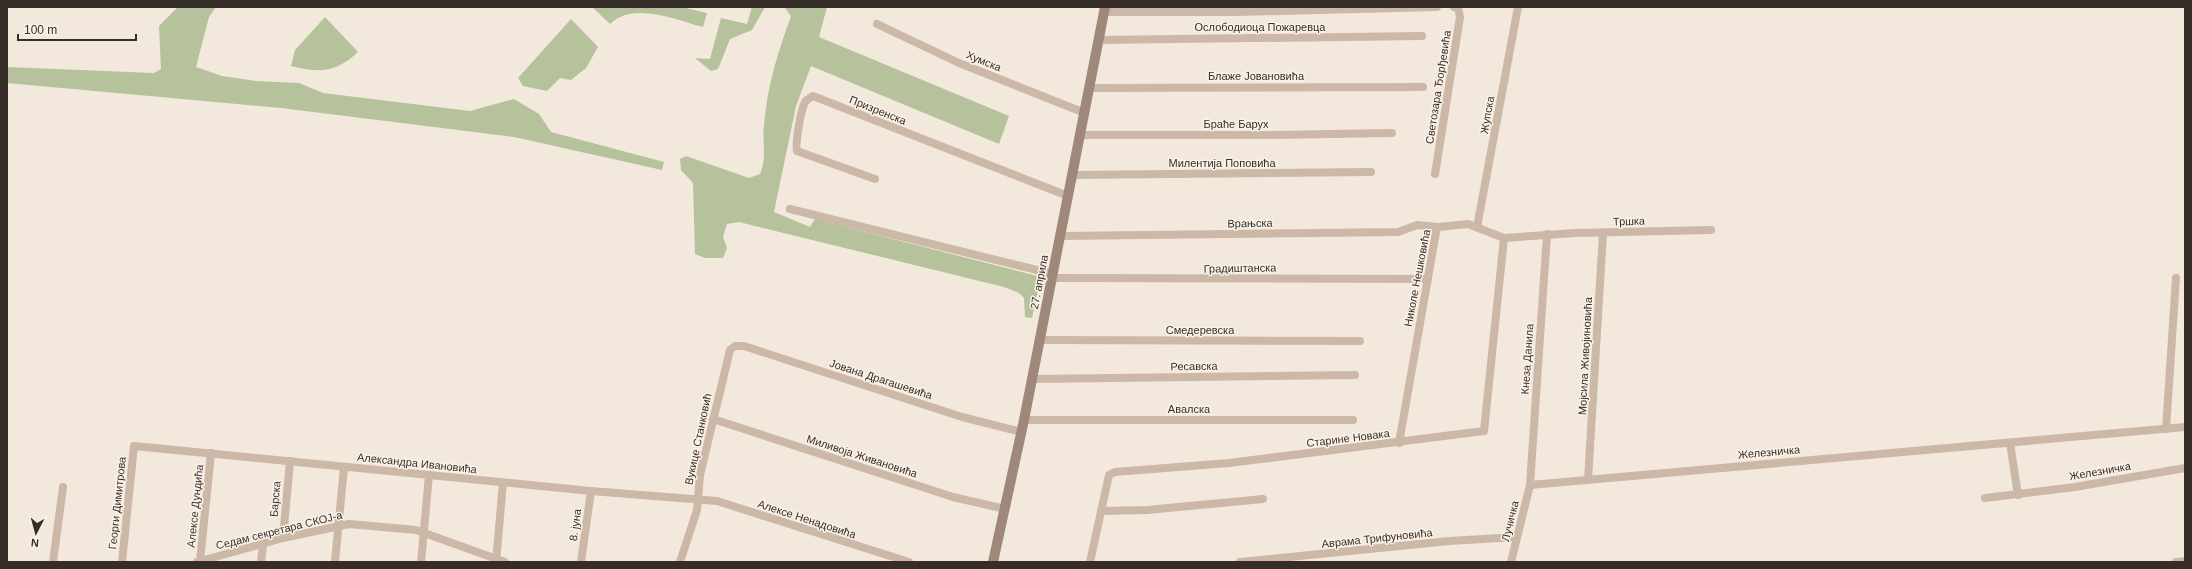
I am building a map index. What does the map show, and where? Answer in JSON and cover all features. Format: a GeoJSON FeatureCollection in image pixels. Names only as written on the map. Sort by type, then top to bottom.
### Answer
{"type":"FeatureCollection","features":[{"type":"Feature","properties":{"kind":"main road","name":"27. априла"},"geometry":{"type":"LineString","coordinates":[[994,562],[1053,276],[1105,10]]}},
{"type":"Feature","properties":{"kind":"street"},"geometry":{"type":"LineString","coordinates":[[1105,10],[1236,12],[1368,7],[1437,7]]}},
{"type":"Feature","properties":{"kind":"street","name":"Светозара Ђорђевића"},"geometry":{"type":"LineString","coordinates":[[1435,174],[1460,17],[1459,7]]}},
{"type":"Feature","properties":{"kind":"street","name":"Жупска"},"geometry":{"type":"LineString","coordinates":[[1477,227],[1518,7]]}},
{"type":"Feature","properties":{"kind":"street","name":"Хумска"},"geometry":{"type":"LineString","coordinates":[[877,24],[958,62],[1085,113]]}},
{"type":"Feature","properties":{"kind":"street","name":"Ослободиоца Пожаревца"},"geometry":{"type":"LineString","coordinates":[[1099,40],[1422,36]]}},
{"type":"Feature","properties":{"kind":"street","name":"Блаже Јовановића"},"geometry":{"type":"LineString","coordinates":[[1090,88],[1423,87]]}},
{"type":"Feature","properties":{"kind":"street","name":"Призренска"},"geometry":{"type":"LineString","coordinates":[[874,179],[797,151],[804,104],[813,96],[1068,196]]}},
{"type":"Feature","properties":{"kind":"street","name":"Браће Барух"},"geometry":{"type":"LineString","coordinates":[[1080,135],[1273,135],[1392,132]]}},
{"type":"Feature","properties":{"kind":"street","name":"Милентија Поповића"},"geometry":{"type":"LineString","coordinates":[[1073,175],[1371,172]]}},
{"type":"Feature","properties":{"kind":"street","name":"Градиштанска"},"geometry":{"type":"LineString","coordinates":[[790,209],[1053,276],[1428,279]]}},
{"type":"Feature","properties":{"kind":"street","name":"Николе Нешковића"},"geometry":{"type":"LineString","coordinates":[[1399,443],[1438,227],[1456,224],[1477,227],[1504,238],[1546,234]]}},
{"type":"Feature","properties":{"kind":"street","name":"Врањска"},"geometry":{"type":"LineString","coordinates":[[1060,236],[1391,232],[1402,231],[1423,225],[1438,227]]}},
{"type":"Feature","properties":{"kind":"street","name":"Тршка"},"geometry":{"type":"LineString","coordinates":[[1546,234],[1711,230]]}},
{"type":"Feature","properties":{"kind":"street","name":"Мојсила Живојиновића"},"geometry":{"type":"LineString","coordinates":[[1588,480],[1604,233]]}},
{"type":"Feature","properties":{"kind":"street","name":"Кнеза Данила"},"geometry":{"type":"LineString","coordinates":[[1530,485],[1546,234]]}},
{"type":"Feature","properties":{"kind":"street","name":"Старине Новака"},"geometry":{"type":"LineString","coordinates":[[1090,562],[1109,475],[1115,472],[1229,463],[1399,443],[1484,431],[1504,238]]}},
{"type":"Feature","properties":{"kind":"street"},"geometry":{"type":"LineString","coordinates":[[2166,429],[2176,278]]}},
{"type":"Feature","properties":{"kind":"street","name":"Смедеревска"},"geometry":{"type":"LineString","coordinates":[[1040,340],[1360,341]]}},
{"type":"Feature","properties":{"kind":"street","name":"Вукице Станковић"},"geometry":{"type":"LineString","coordinates":[[680,562],[697,510],[700,475],[730,350],[735,346]]}},
{"type":"Feature","properties":{"kind":"street","name":"Јована Драгашевића"},"geometry":{"type":"LineString","coordinates":[[735,346],[744,346],[962,417],[1021,432]]}},
{"type":"Feature","properties":{"kind":"street","name":"Ресавска"},"geometry":{"type":"LineString","coordinates":[[1032,379],[1355,375]]}},
{"type":"Feature","properties":{"kind":"street","name":"Миливоја Живановића"},"geometry":{"type":"LineString","coordinates":[[713,419],[953,497],[1005,509]]}},
{"type":"Feature","properties":{"kind":"street","name":"Авалска"},"geometry":{"type":"LineString","coordinates":[[1024,420],[1353,420]]}},
{"type":"Feature","properties":{"kind":"street","name":"Железничка"},"geometry":{"type":"LineString","coordinates":[[1530,485],[2185,427]]}},
{"type":"Feature","properties":{"kind":"street"},"geometry":{"type":"LineString","coordinates":[[2010,443],[2018,494]]}},
{"type":"Feature","properties":{"kind":"street","name":"Александра Ивановића"},"geometry":{"type":"LineString","coordinates":[[134,446],[591,492],[698,500]]}},
{"type":"Feature","properties":{"kind":"street","name":"Георги Димитрова"},"geometry":{"type":"LineString","coordinates":[[122,562],[134,446]]}},
{"type":"Feature","properties":{"kind":"street","name":"Алексе Дундића"},"geometry":{"type":"LineString","coordinates":[[199,562],[211,454]]}},
{"type":"Feature","properties":{"kind":"street","name":"Барска"},"geometry":{"type":"LineString","coordinates":[[283,538],[290,461]]}},
{"type":"Feature","properties":{"kind":"street"},"geometry":{"type":"LineString","coordinates":[[335,562],[344,467]]}},
{"type":"Feature","properties":{"kind":"street","name":"Железничка"},"geometry":{"type":"LineString","coordinates":[[1985,498],[2185,468]]}},
{"type":"Feature","properties":{"kind":"street"},"geometry":{"type":"LineString","coordinates":[[421,562],[429,475]]}},
{"type":"Feature","properties":{"kind":"street"},"geometry":{"type":"LineString","coordinates":[[496,560],[503,483]]}},
{"type":"Feature","properties":{"kind":"street","name":"Лучичка"},"geometry":{"type":"LineString","coordinates":[[1512,562],[1530,485]]}},
{"type":"Feature","properties":{"kind":"street"},"geometry":{"type":"LineString","coordinates":[[53,562],[63,487]]}},
{"type":"Feature","properties":{"kind":"street","name":"8. јуна"},"geometry":{"type":"LineString","coordinates":[[581,562],[591,492]]}},
{"type":"Feature","properties":{"kind":"street"},"geometry":{"type":"LineString","coordinates":[[1101,511],[1147,510],[1263,499]]}},
{"type":"Feature","properties":{"kind":"street","name":"Алексе Ненадовића"},"geometry":{"type":"LineString","coordinates":[[698,500],[726,503],[909,562]]}},
{"type":"Feature","properties":{"kind":"street","name":"Седам секретара СКОЈ-а"},"geometry":{"type":"LineString","coordinates":[[199,562],[283,538],[339,525],[356,525],[423,532],[496,560],[505,562]]}},
{"type":"Feature","properties":{"kind":"street","name":"Аврама Трифуновића"},"geometry":{"type":"LineString","coordinates":[[1240,562],[1449,541],[1517,537]]}},
{"type":"Feature","properties":{"kind":"street"},"geometry":{"type":"LineString","coordinates":[[261,562],[263,544]]}},
{"type":"Feature","properties":{"kind":"street"},"geometry":{"type":"LineString","coordinates":[[2176,562],[2185,561]]}},
{"type":"Feature","properties":{"kind":"green space"},"geometry":{"type":"Polygon","coordinates":[[[178,7],[216,7],[209,17],[196,67],[222,76],[256,81],[299,83],[323,93],[470,111],[514,99],[539,114],[551,132],[664,162],[662,170],[514,137],[281,108],[7,83],[7,67],[154,73],[161,69],[159,26],[178,7]]]}},
{"type":"Feature","properties":{"kind":"green space"},"geometry":{"type":"Polygon","coordinates":[[[592,7],[682,7],[707,13],[703,27],[655,14],[642,13],[619,17],[610,24],[592,7]]]}},
{"type":"Feature","properties":{"kind":"green space"},"geometry":{"type":"Polygon","coordinates":[[[752,7],[765,7],[752,30],[730,39],[718,69],[711,71],[695,58],[710,59],[721,18],[747,24],[752,7]]]}},
{"type":"Feature","properties":{"kind":"green space"},"geometry":{"type":"Polygon","coordinates":[[[781,7],[827,7],[819,37],[1009,116],[999,144],[811,66],[796,106],[774,212],[810,227],[815,219],[1041,277],[1032,318],[1025,317],[1024,298],[1019,293],[1004,287],[739,222],[727,224],[723,237],[727,248],[723,258],[705,258],[695,254],[693,183],[681,170],[680,159],[686,156],[749,178],[760,174],[764,150],[765,111],[770,83],[791,16],[785,8],[781,7]]]}},
{"type":"Feature","properties":{"kind":"green space"},"geometry":{"type":"Polygon","coordinates":[[[325,17],[358,52],[342,64],[327,70],[310,70],[291,66],[295,50],[325,17]]]}},
{"type":"Feature","properties":{"kind":"green space"},"geometry":{"type":"Polygon","coordinates":[[[571,19],[598,47],[586,68],[571,80],[560,78],[547,91],[523,86],[518,78],[571,19]]]}}]}
